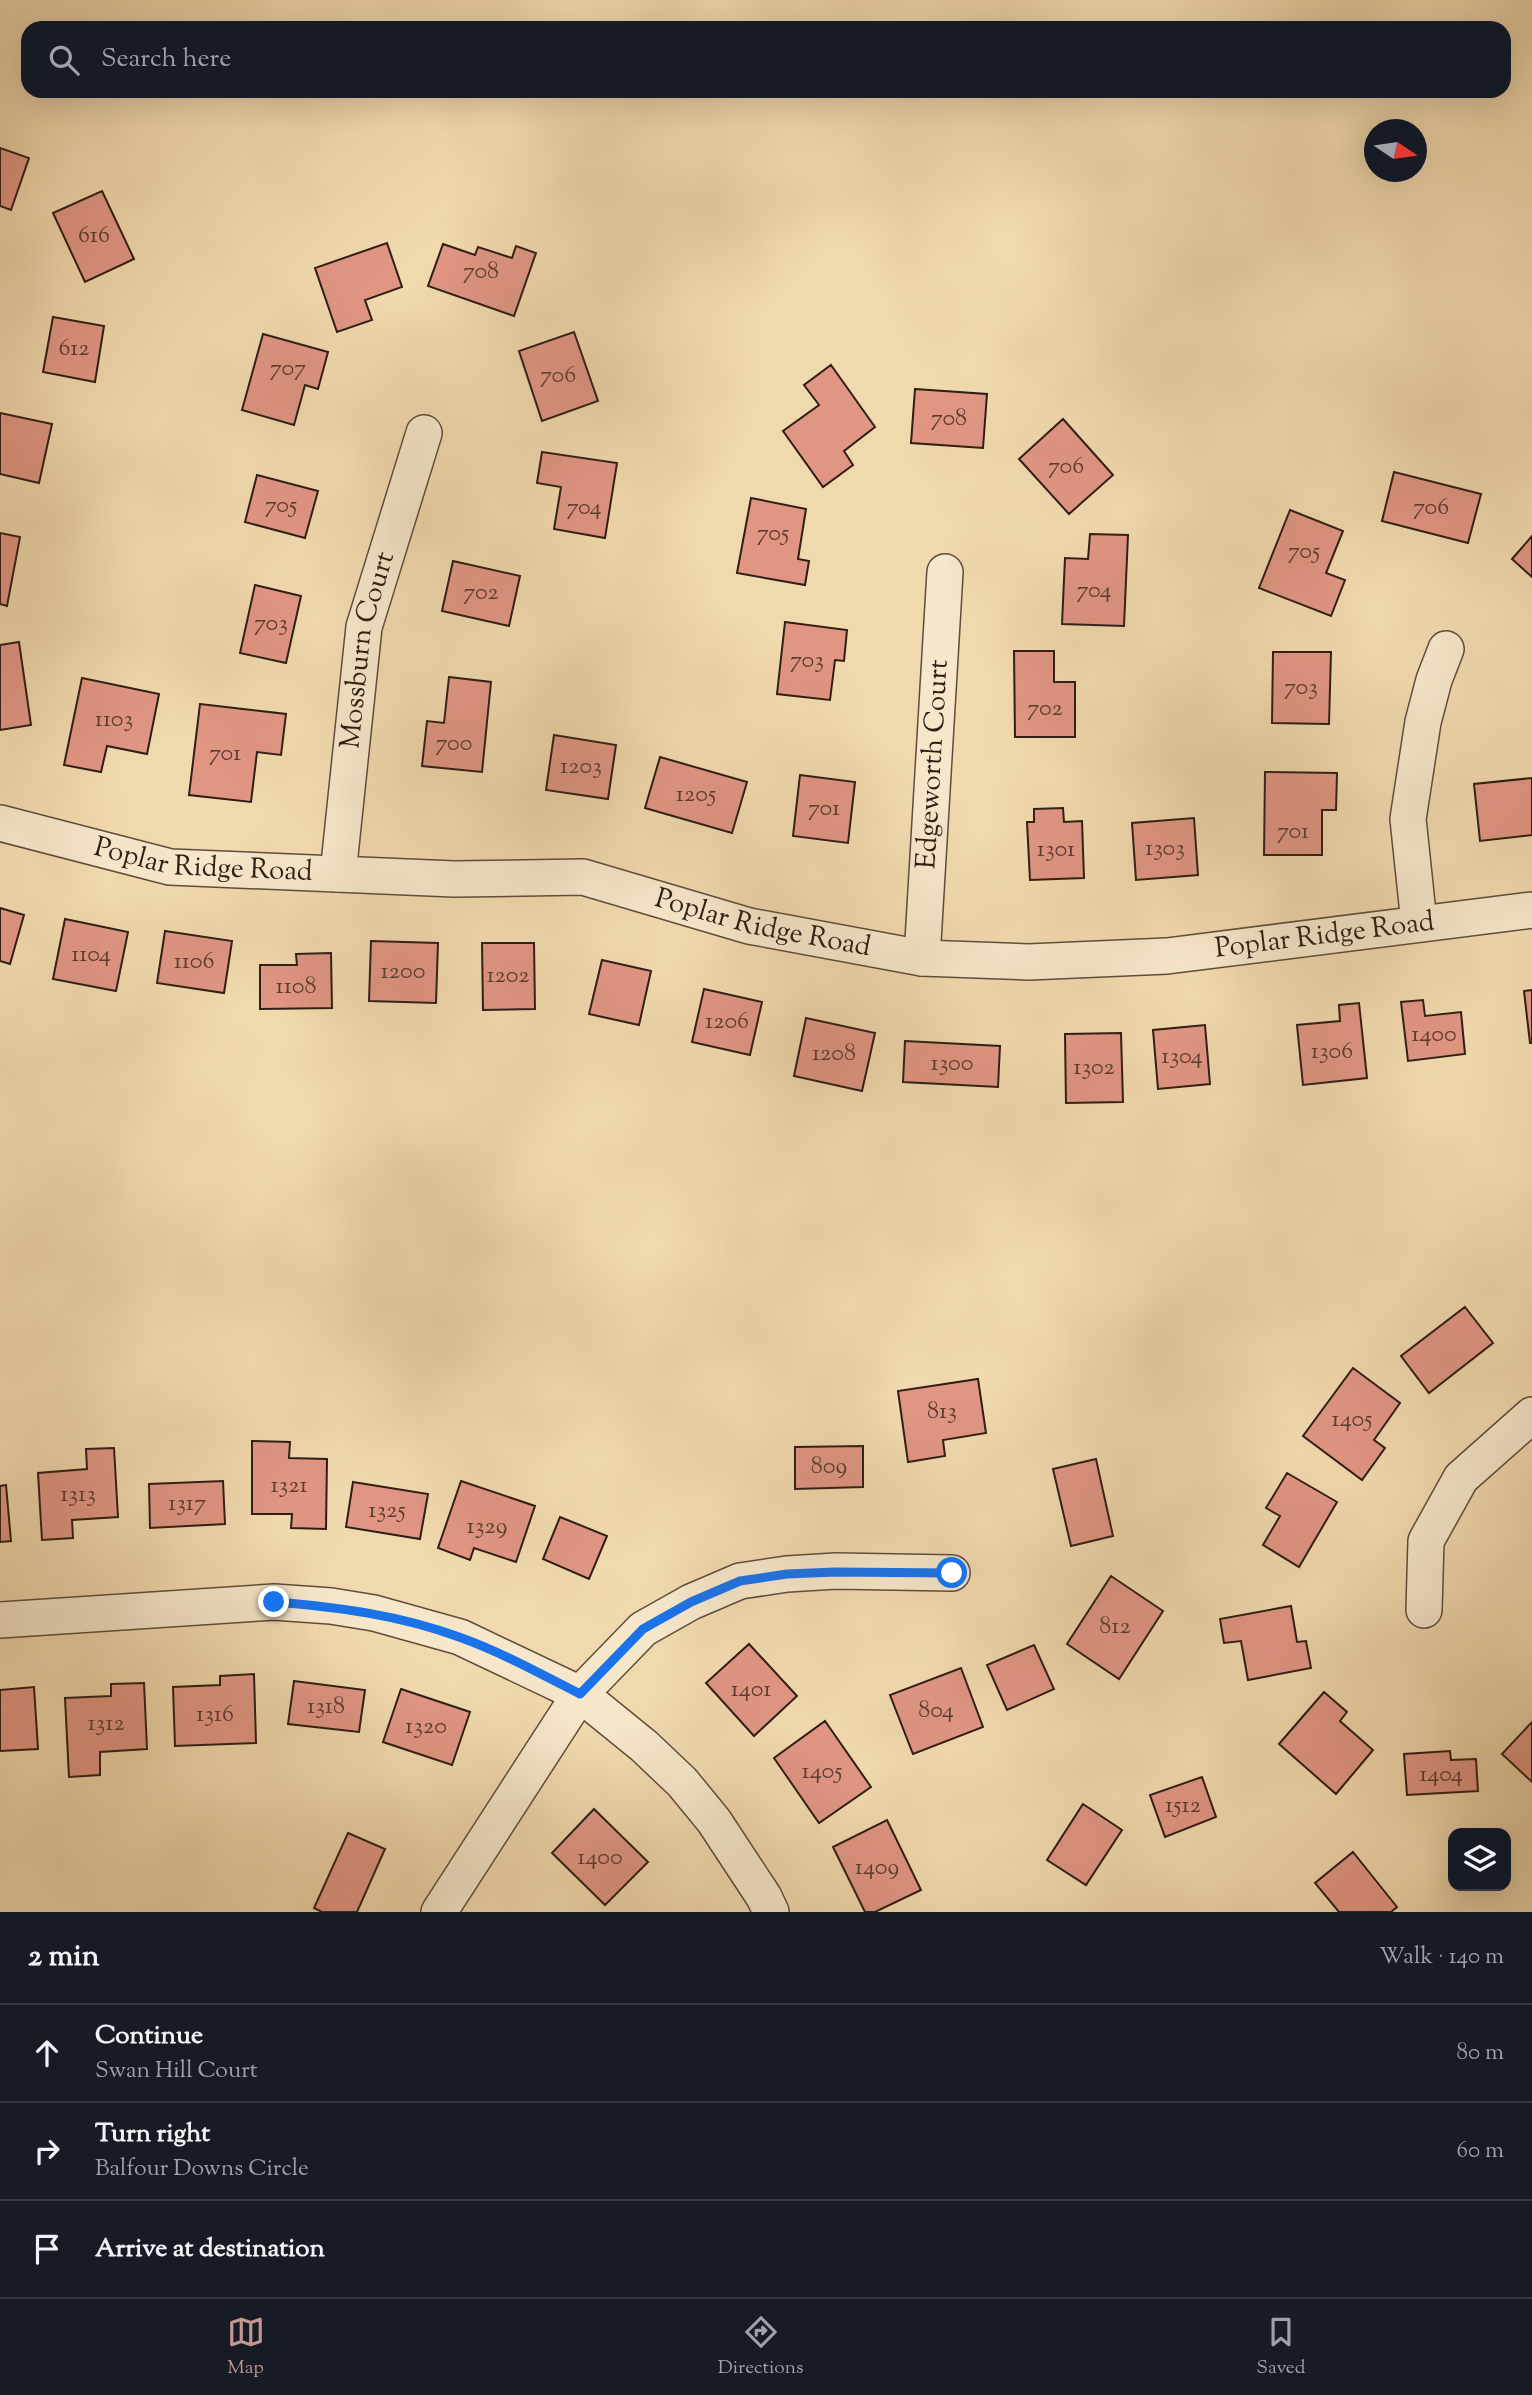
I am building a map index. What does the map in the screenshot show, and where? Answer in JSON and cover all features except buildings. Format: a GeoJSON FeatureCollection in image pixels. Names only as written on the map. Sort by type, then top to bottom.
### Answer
{"type":"FeatureCollection","features":[{"type":"Feature","properties":{"kind":"street","name":"Mossburn Court"},"geometry":{"type":"LineString","coordinates":[[338,874],[364,627],[424,433]]}},
{"type":"Feature","properties":{"kind":"street","name":"Edgeworth Court"},"geometry":{"type":"LineString","coordinates":[[922,958],[945,572]]}},
{"type":"Feature","properties":{"kind":"street"},"geometry":{"type":"LineString","coordinates":[[1419,923],[1408,819],[1423,722],[1434,680],[1446,649]]}},
{"type":"Feature","properties":{"kind":"street","name":"Poplar Ridge Road"},"geometry":{"type":"LineString","coordinates":[[0,823],[170,867],[454,879],[583,877],[749,926],[922,958],[1029,962],[1167,956],[1532,910]]}},
{"type":"Feature","properties":{"kind":"street"},"geometry":{"type":"LineString","coordinates":[[1424,1610],[1426,1541],[1432,1530],[1461,1478],[1532,1415]]}},
{"type":"Feature","properties":{"kind":"street"},"geometry":{"type":"LineString","coordinates":[[439,1912],[580,1694],[643,1629],[691,1602],[740,1581],[787,1574],[836,1572],[952,1573]]}},
{"type":"Feature","properties":{"kind":"street"},"geometry":{"type":"LineString","coordinates":[[0,1620],[274,1602],[331,1606],[416,1623],[460,1637],[580,1694],[644,1746],[682,1782],[714,1821],[771,1912]]}},
{"type":"Feature","properties":{"kind":"route"},"geometry":{"type":"LineString","coordinates":[[274,1602],[331,1606],[416,1623],[460,1637],[580,1694],[643,1629],[691,1602],[740,1581],[787,1574],[836,1572],[952,1573]]}}]}
